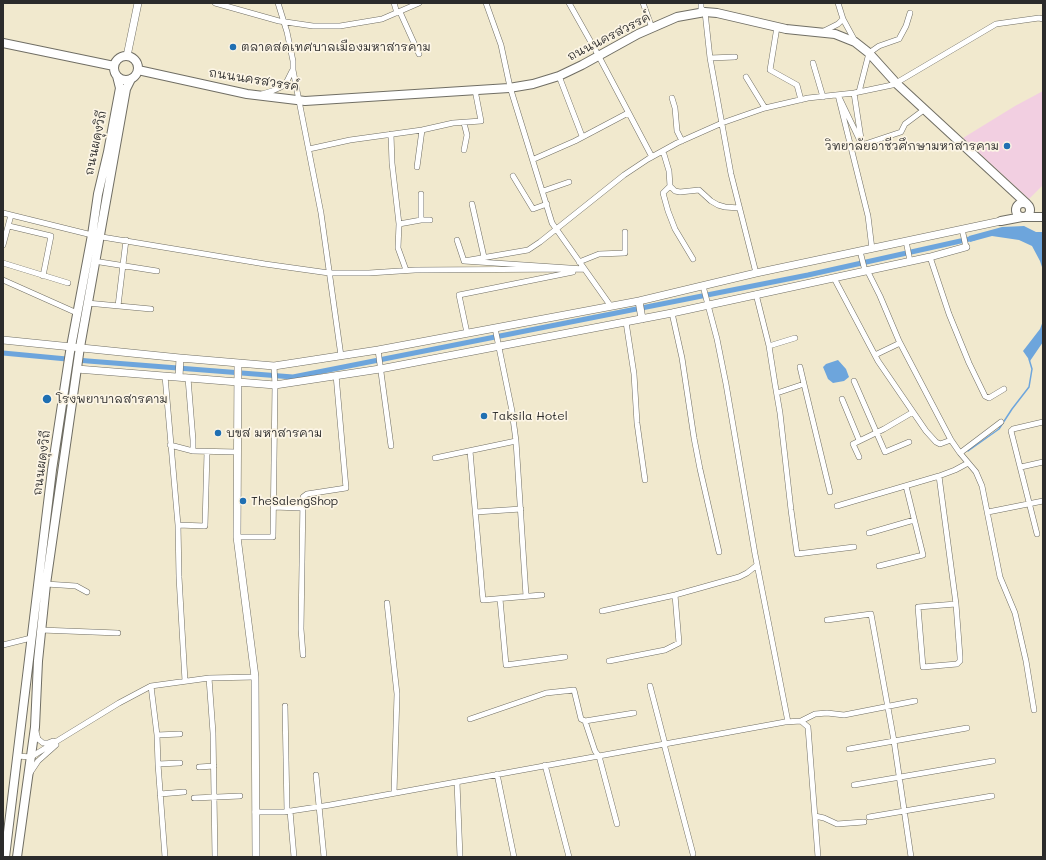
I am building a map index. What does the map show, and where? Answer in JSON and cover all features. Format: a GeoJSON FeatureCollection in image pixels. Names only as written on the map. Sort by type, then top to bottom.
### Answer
{"type":"FeatureCollection","features":[{"type":"Feature","properties":{"kind":"main road","name":"ถนนนครสวรรค์"},"geometry":{"type":"LineString","coordinates":[[138,70],[240,92],[299,100],[510,87],[533,84],[559,76],[652,28],[677,17],[705,12],[726,14],[777,28],[820,32],[843,36],[855,42],[869,53],[897,84],[1017,196],[1043,216]]}},
{"type":"Feature","properties":{"kind":"main road"},"geometry":{"type":"LineString","coordinates":[[3,43],[114,66]]}},
{"type":"Feature","properties":{"kind":"main road"},"geometry":{"type":"LineString","coordinates":[[127,56],[134,59],[138,66],[137,74],[131,79],[124,80],[117,76],[114,66],[118,58],[127,56]]}},
{"type":"Feature","properties":{"kind":"main road","name":"ถนนผดุงวิถี"},"geometry":{"type":"LineString","coordinates":[[17,857],[35,727],[46,584],[87,303],[96,235],[98,194],[108,152],[120,88],[117,76]]}},
{"type":"Feature","properties":{"kind":"main road","name":"ถนนผดุงวิถี"},"geometry":{"type":"LineString","coordinates":[[5,857],[52,470],[71,349],[77,312],[96,235],[126,89],[131,79]]}},
{"type":"Feature","properties":{"kind":"main road"},"geometry":{"type":"LineString","coordinates":[[1017,196],[1017,213],[1024,217]]}},
{"type":"Feature","properties":{"kind":"main road"},"geometry":{"type":"LineString","coordinates":[[1001,221],[1011,215],[1023,203],[1028,205],[1031,211],[1024,217]]}},
{"type":"Feature","properties":{"kind":"main road"},"geometry":{"type":"LineString","coordinates":[[1001,221],[1024,217],[1043,216]]}},
{"type":"Feature","properties":{"kind":"main road"},"geometry":{"type":"LineString","coordinates":[[31,638],[41,634]]}},
{"type":"Feature","properties":{"kind":"street"},"geometry":{"type":"LineString","coordinates":[[127,56],[138,3]]}},
{"type":"Feature","properties":{"kind":"street"},"geometry":{"type":"LineString","coordinates":[[215,3],[284,22],[313,26],[340,26],[382,19],[399,13],[419,3]]}},
{"type":"Feature","properties":{"kind":"street"},"geometry":{"type":"LineString","coordinates":[[278,3],[293,61],[293,70],[321,213],[341,356]]}},
{"type":"Feature","properties":{"kind":"street"},"geometry":{"type":"LineString","coordinates":[[394,3],[419,54]]}},
{"type":"Feature","properties":{"kind":"street"},"geometry":{"type":"LineString","coordinates":[[486,3],[501,45],[510,87],[534,159],[552,223],[610,305]]}},
{"type":"Feature","properties":{"kind":"street"},"geometry":{"type":"LineString","coordinates":[[570,3],[652,157]]}},
{"type":"Feature","properties":{"kind":"street"},"geometry":{"type":"LineString","coordinates":[[643,3],[652,28]]}},
{"type":"Feature","properties":{"kind":"street"},"geometry":{"type":"LineString","coordinates":[[701,3],[701,8],[705,12],[710,58],[731,174],[756,273]]}},
{"type":"Feature","properties":{"kind":"street"},"geometry":{"type":"LineString","coordinates":[[838,3],[843,19],[855,42]]}},
{"type":"Feature","properties":{"kind":"street"},"geometry":{"type":"LineString","coordinates":[[862,145],[857,93],[869,53],[879,46],[899,39],[906,26],[910,13]]}},
{"type":"Feature","properties":{"kind":"street"},"geometry":{"type":"LineString","coordinates":[[464,261],[528,250],[624,175],[663,151],[722,123],[765,108],[801,100],[857,93],[897,84],[996,24],[1039,18],[1043,19]]}},
{"type":"Feature","properties":{"kind":"street"},"geometry":{"type":"LineString","coordinates":[[820,32],[838,24],[843,19]]}},
{"type":"Feature","properties":{"kind":"street"},"geometry":{"type":"LineString","coordinates":[[777,28],[770,70],[797,85],[801,100]]}},
{"type":"Feature","properties":{"kind":"street"},"geometry":{"type":"LineString","coordinates":[[710,58],[735,57]]}},
{"type":"Feature","properties":{"kind":"street"},"geometry":{"type":"LineString","coordinates":[[813,64],[823,97]]}},
{"type":"Feature","properties":{"kind":"street"},"geometry":{"type":"LineString","coordinates":[[259,95],[272,91],[281,86],[287,81],[293,70]]}},
{"type":"Feature","properties":{"kind":"street"},"geometry":{"type":"LineString","coordinates":[[559,76],[582,136]]}},
{"type":"Feature","properties":{"kind":"street"},"geometry":{"type":"LineString","coordinates":[[746,77],[765,108]]}},
{"type":"Feature","properties":{"kind":"street"},"geometry":{"type":"LineString","coordinates":[[309,149],[422,130],[453,123],[481,121],[475,90]]}},
{"type":"Feature","properties":{"kind":"street"},"geometry":{"type":"LineString","coordinates":[[838,95],[862,145]]}},
{"type":"Feature","properties":{"kind":"street"},"geometry":{"type":"LineString","coordinates":[[838,95],[868,216],[872,249]]}},
{"type":"Feature","properties":{"kind":"street"},"geometry":{"type":"LineString","coordinates":[[672,98],[675,108],[677,131],[682,141]]}},
{"type":"Feature","properties":{"kind":"street"},"geometry":{"type":"LineString","coordinates":[[862,145],[901,132],[905,124],[925,110]]}},
{"type":"Feature","properties":{"kind":"street"},"geometry":{"type":"LineString","coordinates":[[534,159],[628,113]]}},
{"type":"Feature","properties":{"kind":"street"},"geometry":{"type":"LineString","coordinates":[[464,123],[467,135],[464,150]]}},
{"type":"Feature","properties":{"kind":"street"},"geometry":{"type":"LineString","coordinates":[[417,167],[422,130]]}},
{"type":"Feature","properties":{"kind":"street"},"geometry":{"type":"LineString","coordinates":[[391,134],[392,163],[399,224],[398,248],[406,270]]}},
{"type":"Feature","properties":{"kind":"street"},"geometry":{"type":"LineString","coordinates":[[663,151],[669,172],[670,186],[675,191],[680,192],[699,190],[718,205],[739,208]]}},
{"type":"Feature","properties":{"kind":"street"},"geometry":{"type":"LineString","coordinates":[[513,176],[533,209],[546,204]]}},
{"type":"Feature","properties":{"kind":"street"},"geometry":{"type":"LineString","coordinates":[[543,191],[569,182]]}},
{"type":"Feature","properties":{"kind":"street"},"geometry":{"type":"LineString","coordinates":[[670,186],[663,194],[668,211],[675,229],[693,259]]}},
{"type":"Feature","properties":{"kind":"street"},"geometry":{"type":"LineString","coordinates":[[421,194],[421,220]]}},
{"type":"Feature","properties":{"kind":"street"},"geometry":{"type":"LineString","coordinates":[[472,204],[484,257]]}},
{"type":"Feature","properties":{"kind":"street"},"geometry":{"type":"LineString","coordinates":[[3,214],[96,235],[164,248],[329,273],[369,273],[406,270],[584,269]]}},
{"type":"Feature","properties":{"kind":"street"},"geometry":{"type":"LineString","coordinates":[[3,245],[11,215]]}},
{"type":"Feature","properties":{"kind":"street"},"geometry":{"type":"LineString","coordinates":[[399,224],[430,220]]}},
{"type":"Feature","properties":{"kind":"street"},"geometry":{"type":"LineString","coordinates":[[3,340],[80,350],[274,366],[378,350],[610,305],[639,301],[756,273],[1001,221]]}},
{"type":"Feature","properties":{"kind":"street"},"geometry":{"type":"LineString","coordinates":[[9,226],[51,236],[43,276]]}},
{"type":"Feature","properties":{"kind":"street"},"geometry":{"type":"LineString","coordinates":[[78,366],[165,376],[275,385],[380,369],[672,313],[930,257],[966,247],[962,229]]}},
{"type":"Feature","properties":{"kind":"street"},"geometry":{"type":"LineString","coordinates":[[579,262],[599,254],[625,253],[625,232]]}},
{"type":"Feature","properties":{"kind":"street"},"geometry":{"type":"LineString","coordinates":[[118,306],[126,240]]}},
{"type":"Feature","properties":{"kind":"street"},"geometry":{"type":"LineString","coordinates":[[457,240],[464,261]]}},
{"type":"Feature","properties":{"kind":"street"},"geometry":{"type":"LineString","coordinates":[[906,241],[910,261]]}},
{"type":"Feature","properties":{"kind":"street"},"geometry":{"type":"LineString","coordinates":[[860,251],[866,270],[900,343],[951,440],[976,472],[982,486],[1000,577],[1015,613],[1026,661],[1034,710]]}},
{"type":"Feature","properties":{"kind":"street"},"geometry":{"type":"LineString","coordinates":[[930,257],[949,314],[969,363],[985,396],[989,398],[1004,389]]}},
{"type":"Feature","properties":{"kind":"street"},"geometry":{"type":"LineString","coordinates":[[464,261],[584,269]]}},
{"type":"Feature","properties":{"kind":"street"},"geometry":{"type":"LineString","coordinates":[[100,262],[157,271]]}},
{"type":"Feature","properties":{"kind":"street"},"geometry":{"type":"LineString","coordinates":[[3,263],[68,283]]}},
{"type":"Feature","properties":{"kind":"street"},"geometry":{"type":"LineString","coordinates":[[467,333],[459,295],[584,269]]}},
{"type":"Feature","properties":{"kind":"street"},"geometry":{"type":"LineString","coordinates":[[834,278],[875,355],[913,412],[936,442],[940,444],[951,440]]}},
{"type":"Feature","properties":{"kind":"street"},"geometry":{"type":"LineString","coordinates":[[3,280],[77,312]]}},
{"type":"Feature","properties":{"kind":"street"},"geometry":{"type":"LineString","coordinates":[[704,286],[718,339],[757,565],[788,722]]}},
{"type":"Feature","properties":{"kind":"street"},"geometry":{"type":"LineString","coordinates":[[756,294],[769,346],[777,393],[797,554],[854,547]]}},
{"type":"Feature","properties":{"kind":"street"},"geometry":{"type":"LineString","coordinates":[[639,301],[642,319]]}},
{"type":"Feature","properties":{"kind":"street"},"geometry":{"type":"LineString","coordinates":[[87,303],[151,309]]}},
{"type":"Feature","properties":{"kind":"street"},"geometry":{"type":"LineString","coordinates":[[672,313],[682,358],[699,462],[719,552]]}},
{"type":"Feature","properties":{"kind":"street"},"geometry":{"type":"LineString","coordinates":[[626,322],[634,374],[637,423],[645,480]]}},
{"type":"Feature","properties":{"kind":"street"},"geometry":{"type":"LineString","coordinates":[[495,328],[512,411],[516,441],[526,596]]}},
{"type":"Feature","properties":{"kind":"street"},"geometry":{"type":"LineString","coordinates":[[769,346],[796,338]]}},
{"type":"Feature","properties":{"kind":"street"},"geometry":{"type":"LineString","coordinates":[[875,355],[900,343]]}},
{"type":"Feature","properties":{"kind":"street"},"geometry":{"type":"LineString","coordinates":[[378,350],[391,446]]}},
{"type":"Feature","properties":{"kind":"street"},"geometry":{"type":"LineString","coordinates":[[178,377],[180,358]]}},
{"type":"Feature","properties":{"kind":"street"},"geometry":{"type":"LineString","coordinates":[[238,363],[237,537],[255,677],[256,857]]}},
{"type":"Feature","properties":{"kind":"street"},"geometry":{"type":"LineString","coordinates":[[237,537],[273,537],[274,366]]}},
{"type":"Feature","properties":{"kind":"street"},"geometry":{"type":"LineString","coordinates":[[800,367],[830,492]]}},
{"type":"Feature","properties":{"kind":"street"},"geometry":{"type":"LineString","coordinates":[[303,655],[301,629],[303,497],[307,494],[346,488],[336,375]]}},
{"type":"Feature","properties":{"kind":"street"},"geometry":{"type":"LineString","coordinates":[[165,376],[178,525],[179,577],[185,681]]}},
{"type":"Feature","properties":{"kind":"street"},"geometry":{"type":"LineString","coordinates":[[188,378],[193,451]]}},
{"type":"Feature","properties":{"kind":"street"},"geometry":{"type":"LineString","coordinates":[[854,381],[885,452],[909,442]]}},
{"type":"Feature","properties":{"kind":"street"},"geometry":{"type":"LineString","coordinates":[[777,393],[804,384]]}},
{"type":"Feature","properties":{"kind":"street"},"geometry":{"type":"LineString","coordinates":[[842,399],[859,440]]}},
{"type":"Feature","properties":{"kind":"street"},"geometry":{"type":"LineString","coordinates":[[859,458],[853,444],[913,412]]}},
{"type":"Feature","properties":{"kind":"street"},"geometry":{"type":"LineString","coordinates":[[960,453],[1001,422]]}},
{"type":"Feature","properties":{"kind":"street"},"geometry":{"type":"LineString","coordinates":[[1043,422],[1013,429],[1011,431],[1037,532],[1043,529]]}},
{"type":"Feature","properties":{"kind":"street"},"geometry":{"type":"LineString","coordinates":[[435,458],[516,441]]}},
{"type":"Feature","properties":{"kind":"street"},"geometry":{"type":"LineString","coordinates":[[170,445],[193,451],[237,452]]}},
{"type":"Feature","properties":{"kind":"street"},"geometry":{"type":"LineString","coordinates":[[470,451],[483,600],[542,595]]}},
{"type":"Feature","properties":{"kind":"street"},"geometry":{"type":"LineString","coordinates":[[178,525],[206,526],[207,452]]}},
{"type":"Feature","properties":{"kind":"street"},"geometry":{"type":"LineString","coordinates":[[1021,467],[1043,462]]}},
{"type":"Feature","properties":{"kind":"street"},"geometry":{"type":"LineString","coordinates":[[837,506],[939,476],[968,463]]}},
{"type":"Feature","properties":{"kind":"street"},"geometry":{"type":"LineString","coordinates":[[939,476],[956,604],[960,661],[957,664],[923,667],[918,607],[956,604]]}},
{"type":"Feature","properties":{"kind":"street"},"geometry":{"type":"LineString","coordinates":[[879,566],[923,555],[906,486]]}},
{"type":"Feature","properties":{"kind":"street"},"geometry":{"type":"LineString","coordinates":[[988,512],[1043,501]]}},
{"type":"Feature","properties":{"kind":"street"},"geometry":{"type":"LineString","coordinates":[[273,507],[302,508]]}},
{"type":"Feature","properties":{"kind":"street"},"geometry":{"type":"LineString","coordinates":[[476,512],[521,509]]}},
{"type":"Feature","properties":{"kind":"street"},"geometry":{"type":"LineString","coordinates":[[869,533],[914,520]]}},
{"type":"Feature","properties":{"kind":"street"},"geometry":{"type":"LineString","coordinates":[[602,611],[675,595],[740,577],[757,565]]}},
{"type":"Feature","properties":{"kind":"street"},"geometry":{"type":"LineString","coordinates":[[46,584],[76,586],[87,592]]}},
{"type":"Feature","properties":{"kind":"street"},"geometry":{"type":"LineString","coordinates":[[609,661],[665,650],[679,644],[675,595]]}},
{"type":"Feature","properties":{"kind":"street"},"geometry":{"type":"LineString","coordinates":[[500,599],[506,665],[565,657]]}},
{"type":"Feature","properties":{"kind":"street"},"geometry":{"type":"LineString","coordinates":[[387,603],[397,694],[394,793]]}},
{"type":"Feature","properties":{"kind":"street"},"geometry":{"type":"LineString","coordinates":[[827,620],[871,614],[894,741],[911,857]]}},
{"type":"Feature","properties":{"kind":"street"},"geometry":{"type":"LineString","coordinates":[[41,634],[118,633]]}},
{"type":"Feature","properties":{"kind":"street"},"geometry":{"type":"LineString","coordinates":[[3,645],[31,638]]}},
{"type":"Feature","properties":{"kind":"street"},"geometry":{"type":"LineString","coordinates":[[17,756],[31,757],[119,703],[151,686],[209,678],[255,677]]}},
{"type":"Feature","properties":{"kind":"street"},"geometry":{"type":"LineString","coordinates":[[209,678],[213,733],[215,857]]}},
{"type":"Feature","properties":{"kind":"street"},"geometry":{"type":"LineString","coordinates":[[151,686],[157,735],[165,857]]}},
{"type":"Feature","properties":{"kind":"street"},"geometry":{"type":"LineString","coordinates":[[650,686],[693,854]]}},
{"type":"Feature","properties":{"kind":"street"},"geometry":{"type":"LineString","coordinates":[[470,719],[546,693],[574,690],[581,719],[585,721],[595,751],[599,756],[617,824]]}},
{"type":"Feature","properties":{"kind":"street"},"geometry":{"type":"LineString","coordinates":[[255,812],[288,811],[319,806],[788,722],[801,721],[815,714],[827,713],[844,715],[915,701]]}},
{"type":"Feature","properties":{"kind":"street"},"geometry":{"type":"LineString","coordinates":[[285,706],[288,811],[294,857]]}},
{"type":"Feature","properties":{"kind":"street"},"geometry":{"type":"LineString","coordinates":[[585,721],[634,713]]}},
{"type":"Feature","properties":{"kind":"street"},"geometry":{"type":"LineString","coordinates":[[801,721],[808,727],[818,857]]}},
{"type":"Feature","properties":{"kind":"street"},"geometry":{"type":"LineString","coordinates":[[35,727],[38,739],[43,743],[48,743],[67,736]]}},
{"type":"Feature","properties":{"kind":"street"},"geometry":{"type":"LineString","coordinates":[[849,749],[967,728]]}},
{"type":"Feature","properties":{"kind":"street"},"geometry":{"type":"LineString","coordinates":[[157,735],[180,734]]}},
{"type":"Feature","properties":{"kind":"street"},"geometry":{"type":"LineString","coordinates":[[29,775],[38,761],[67,736]]}},
{"type":"Feature","properties":{"kind":"street"},"geometry":{"type":"LineString","coordinates":[[854,785],[899,776],[993,761]]}},
{"type":"Feature","properties":{"kind":"street"},"geometry":{"type":"LineString","coordinates":[[158,764],[180,763]]}},
{"type":"Feature","properties":{"kind":"street"},"geometry":{"type":"LineString","coordinates":[[199,767],[214,766]]}},
{"type":"Feature","properties":{"kind":"street"},"geometry":{"type":"LineString","coordinates":[[545,766],[569,857]]}},
{"type":"Feature","properties":{"kind":"street"},"geometry":{"type":"LineString","coordinates":[[498,774],[514,857]]}},
{"type":"Feature","properties":{"kind":"street"},"geometry":{"type":"LineString","coordinates":[[316,775],[324,857]]}},
{"type":"Feature","properties":{"kind":"street"},"geometry":{"type":"LineString","coordinates":[[457,782],[460,857]]}},
{"type":"Feature","properties":{"kind":"street"},"geometry":{"type":"LineString","coordinates":[[160,794],[184,792]]}},
{"type":"Feature","properties":{"kind":"street"},"geometry":{"type":"LineString","coordinates":[[194,798],[240,796]]}},
{"type":"Feature","properties":{"kind":"street"},"geometry":{"type":"LineString","coordinates":[[869,817],[992,796]]}},
{"type":"Feature","properties":{"kind":"street"},"geometry":{"type":"LineString","coordinates":[[815,816],[837,824],[864,822]]}},
{"type":"Feature","properties":{"kind":"shaded area","name":"วิทยาลัยอาชีวศึกษามหาสารคาม"},"geometry":{"type":"Polygon","coordinates":[[[1043,91],[1043,185],[1029,199],[963,138],[1015,106],[1043,91]]]}},
{"type":"Feature","properties":{"kind":"water"},"geometry":{"type":"Polygon","coordinates":[[[1024,226],[1036,232],[1043,232],[1043,270],[1032,246],[1019,240],[992,236],[970,242],[969,236],[1002,227],[1024,226]]]}},
{"type":"Feature","properties":{"kind":"water"},"geometry":{"type":"Polygon","coordinates":[[[1043,321],[1043,342],[1030,361],[1023,351],[1040,329],[1043,321]]]}},
{"type":"Feature","properties":{"kind":"water"},"geometry":{"type":"Polygon","coordinates":[[[838,360],[846,369],[849,377],[844,381],[833,383],[828,379],[823,367],[826,364],[838,360]]]}},
{"type":"Feature","properties":{"kind":"waterway"},"geometry":{"type":"LineString","coordinates":[[3,353],[293,377],[808,275],[974,238]]}},
{"type":"Feature","properties":{"kind":"waterway"},"geometry":{"type":"LineString","coordinates":[[968,451],[999,429],[1029,387],[1032,369],[1029,359]]}},
{"type":"Feature","properties":{"kind":"place","name":"ตลาดสดเทศบาลเมืองมหาสารคาม"},"geometry":{"type":"Point","coordinates":[233,47]}},
{"type":"Feature","properties":{"kind":"place","name":"วิทยาลัยอาชีวศึกษามหาสารคาม"},"geometry":{"type":"Point","coordinates":[1007,146]}},
{"type":"Feature","properties":{"kind":"place","name":"โรงพยาบาลสารคาม"},"geometry":{"type":"Point","coordinates":[47,399]}},
{"type":"Feature","properties":{"kind":"place","name":"Taksila Hotel"},"geometry":{"type":"Point","coordinates":[484,416]}},
{"type":"Feature","properties":{"kind":"place","name":"บขส มหาสารคาม"},"geometry":{"type":"Point","coordinates":[218,433]}},
{"type":"Feature","properties":{"kind":"place","name":"TheSalengShop"},"geometry":{"type":"Point","coordinates":[243,501]}}]}
